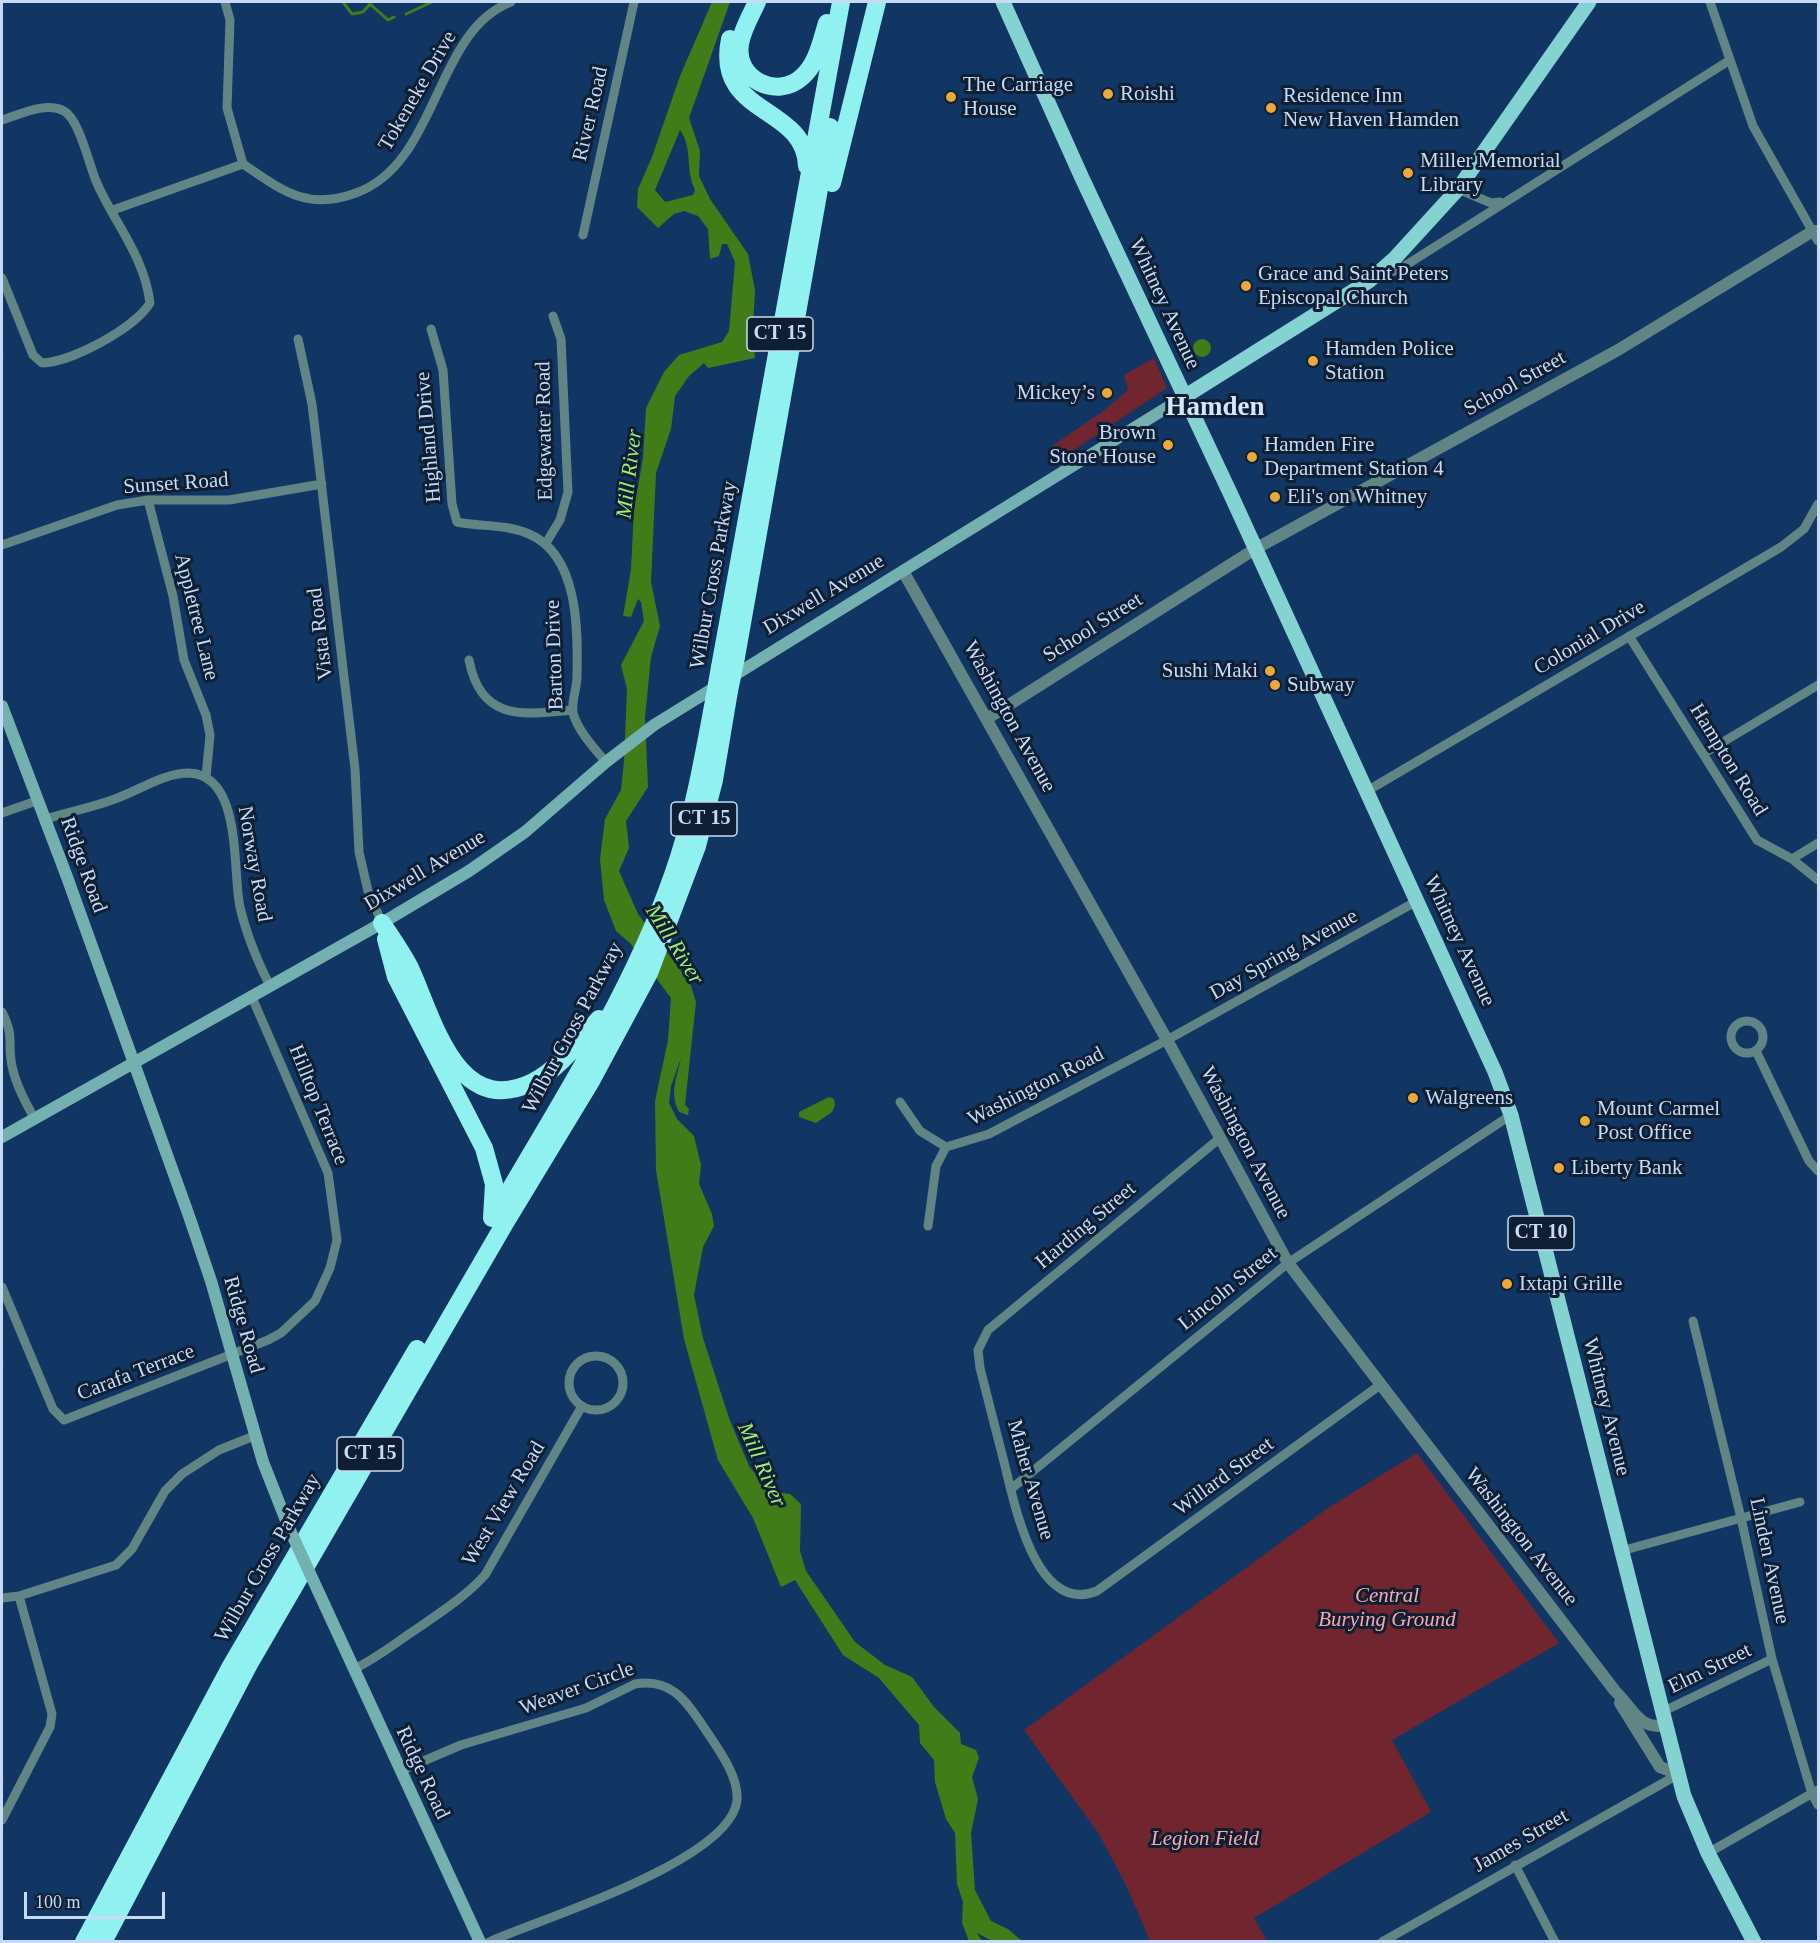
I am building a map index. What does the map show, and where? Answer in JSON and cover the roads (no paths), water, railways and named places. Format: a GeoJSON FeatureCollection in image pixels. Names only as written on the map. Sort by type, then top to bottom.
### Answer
{"type":"FeatureCollection","features":[{"type":"Feature","properties":{"kind":"highway"},"geometry":{"type":"LineString","coordinates":[[746,2],[730,39],[727,54],[732,81],[749,101],[788,126],[801,141],[807,159],[807,186]]}},
{"type":"Feature","properties":{"kind":"highway"},"geometry":{"type":"LineString","coordinates":[[757,2],[742,35],[741,60],[756,81],[777,88],[795,83],[809,71],[834,2]]}},
{"type":"Feature","properties":{"kind":"highway","name":"Wilbur Cross Parkway"},"geometry":{"type":"LineString","coordinates":[[721,696],[720,667],[841,2]]}},
{"type":"Feature","properties":{"kind":"highway","name":"Wilbur Cross Parkway"},"geometry":{"type":"LineString","coordinates":[[103,1941],[249,1664],[505,1222],[591,1081],[657,935],[721,696],[736,657],[852,2]]}},
{"type":"Feature","properties":{"kind":"highway"},"geometry":{"type":"LineString","coordinates":[[815,217],[830,190],[877,2]]}},
{"type":"Feature","properties":{"kind":"highway"},"geometry":{"type":"LineString","coordinates":[[382,923],[408,964],[444,1046],[469,1080],[488,1089],[509,1090],[534,1081],[576,1044],[624,990]]}},
{"type":"Feature","properties":{"kind":"highway"},"geometry":{"type":"LineString","coordinates":[[382,923],[396,977],[484,1148],[494,1184],[492,1221]]}},
{"type":"Feature","properties":{"kind":"highway","name":"Wilbur Cross Parkway"},"geometry":{"type":"LineString","coordinates":[[84,1941],[231,1666],[492,1221],[624,990],[644,965]]}},
{"type":"Feature","properties":{"kind":"main road","name":"Whitney Avenue"},"geometry":{"type":"LineString","coordinates":[[1003,2],[1488,1054],[1511,1115],[1621,1551],[1692,1818],[1754,1941]]}},
{"type":"Feature","properties":{"kind":"main road","name":"Dixwell Avenue"},"geometry":{"type":"LineString","coordinates":[[2,1137],[269,984],[382,923],[498,851],[649,729],[1369,281],[1395,258],[1458,189],[1589,2]]}},
{"type":"Feature","properties":{"kind":"main road","name":"Ridge Road"},"geometry":{"type":"LineString","coordinates":[[2,706],[46,819],[198,1242],[254,1436],[289,1528],[480,1941]]}},
{"type":"Feature","properties":{"kind":"street"},"geometry":{"type":"LineString","coordinates":[[113,210],[243,164],[227,108],[230,20],[225,2]]}},
{"type":"Feature","properties":{"kind":"street","name":"Tokeneke Drive"},"geometry":{"type":"LineString","coordinates":[[243,164],[270,182],[313,201],[335,201],[363,191],[384,179],[409,150],[463,46],[490,14],[511,2]]}},
{"type":"Feature","properties":{"kind":"street","name":"River Road"},"geometry":{"type":"LineString","coordinates":[[583,235],[634,2]]}},
{"type":"Feature","properties":{"kind":"street"},"geometry":{"type":"LineString","coordinates":[[1710,2],[1753,126],[1817,231]]}},
{"type":"Feature","properties":{"kind":"street"},"geometry":{"type":"LineString","coordinates":[[1369,281],[1403,267],[1502,201],[1730,60]]}},
{"type":"Feature","properties":{"kind":"street"},"geometry":{"type":"LineString","coordinates":[[2,120],[51,106],[65,111],[74,121],[97,183],[129,237],[150,303],[142,315],[96,344],[58,362],[42,363],[33,355],[3,284]]}},
{"type":"Feature","properties":{"kind":"street"},"geometry":{"type":"LineString","coordinates":[[1458,189],[1491,203],[1502,201]]}},
{"type":"Feature","properties":{"kind":"street","name":"School Street"},"geometry":{"type":"LineString","coordinates":[[988,718],[1254,549],[1618,350],[1817,231]]}},
{"type":"Feature","properties":{"kind":"street","name":"Edgewater Road"},"geometry":{"type":"LineString","coordinates":[[546,543],[560,520],[568,492],[561,339],[553,316]]}},
{"type":"Feature","properties":{"kind":"street","name":"Highland Drive"},"geometry":{"type":"LineString","coordinates":[[431,329],[443,370],[452,504],[457,522],[513,528],[546,543]]}},
{"type":"Feature","properties":{"kind":"street","name":"Vista Road"},"geometry":{"type":"LineString","coordinates":[[298,339],[310,393],[355,769],[359,852],[368,891],[382,923]]}},
{"type":"Feature","properties":{"kind":"street","name":"Sunset Road"},"geometry":{"type":"LineString","coordinates":[[2,545],[117,506],[148,500],[229,500],[321,484]]}},
{"type":"Feature","properties":{"kind":"street","name":"Appletree Lane"},"geometry":{"type":"LineString","coordinates":[[148,500],[173,596],[184,660],[206,715],[210,735],[206,777]]}},
{"type":"Feature","properties":{"kind":"street","name":"Colonial Drive"},"geometry":{"type":"LineString","coordinates":[[1367,791],[1781,547],[1804,529],[1818,504]]}},
{"type":"Feature","properties":{"kind":"street","name":"Barton Drive"},"geometry":{"type":"LineString","coordinates":[[546,543],[567,576],[573,601],[577,678],[573,710],[576,722],[606,762]]}},
{"type":"Feature","properties":{"kind":"street","name":"Washington Avenue"},"geometry":{"type":"LineString","coordinates":[[903,571],[988,718],[1288,1263],[1615,1691],[1645,1726],[1665,1718]]}},
{"type":"Feature","properties":{"kind":"street","name":"Hampton Road"},"geometry":{"type":"LineString","coordinates":[[1629,636],[1757,840],[1792,859],[1818,880]]}},
{"type":"Feature","properties":{"kind":"street"},"geometry":{"type":"LineString","coordinates":[[469,660],[477,690],[487,701],[497,707],[518,711],[573,710]]}},
{"type":"Feature","properties":{"kind":"street"},"geometry":{"type":"LineString","coordinates":[[1703,754],[1818,685]]}},
{"type":"Feature","properties":{"kind":"street"},"geometry":{"type":"LineString","coordinates":[[46,819],[113,800],[176,775],[191,773],[206,777]]}},
{"type":"Feature","properties":{"kind":"street","name":"Norway Road"},"geometry":{"type":"LineString","coordinates":[[206,777],[230,810],[240,907],[250,940],[269,984]]}},
{"type":"Feature","properties":{"kind":"street"},"geometry":{"type":"LineString","coordinates":[[2,813],[39,800]]}},
{"type":"Feature","properties":{"kind":"street"},"geometry":{"type":"LineString","coordinates":[[1792,859],[1818,843]]}},
{"type":"Feature","properties":{"kind":"street","name":"Day Spring Avenue"},"geometry":{"type":"LineString","coordinates":[[1167,1040],[1417,901]]}},
{"type":"Feature","properties":{"kind":"street","name":"Hilltop Terrace"},"geometry":{"type":"LineString","coordinates":[[251,995],[328,1173],[337,1240],[330,1268],[315,1301]]}},
{"type":"Feature","properties":{"kind":"street"},"geometry":{"type":"LineString","coordinates":[[2,1012],[11,1032],[11,1064],[19,1091],[34,1118]]}},
{"type":"Feature","properties":{"kind":"street","name":"Washington Road"},"geometry":{"type":"LineString","coordinates":[[946,1147],[988,1134],[1167,1040]]}},
{"type":"Feature","properties":{"kind":"street"},"geometry":{"type":"LineString","coordinates":[[1756,1051],[1809,1161],[1818,1171]]}},
{"type":"Feature","properties":{"kind":"street"},"geometry":{"type":"LineString","coordinates":[[900,1102],[920,1131],[946,1147],[936,1166],[928,1226]]}},
{"type":"Feature","properties":{"kind":"street","name":"Lincoln Street"},"geometry":{"type":"LineString","coordinates":[[1011,1489],[1288,1263],[1511,1115]]}},
{"type":"Feature","properties":{"kind":"street","name":"Harding Street"},"geometry":{"type":"LineString","coordinates":[[980,1346],[988,1330],[1220,1138]]}},
{"type":"Feature","properties":{"kind":"street","name":"Carafa Terrace"},"geometry":{"type":"LineString","coordinates":[[2,1287],[52,1409],[64,1420],[232,1355],[280,1333],[315,1301]]}},
{"type":"Feature","properties":{"kind":"street","name":"Linden Avenue"},"geometry":{"type":"LineString","coordinates":[[1693,1320],[1741,1518],[1772,1659],[1818,1805]]}},
{"type":"Feature","properties":{"kind":"street","name":"Maher Avenue"},"geometry":{"type":"LineString","coordinates":[[980,1346],[980,1368],[1023,1537],[1039,1563],[1062,1590],[1073,1594],[1088,1594]]}},
{"type":"Feature","properties":{"kind":"street"},"geometry":{"type":"LineString","coordinates":[[592,1356],[606,1357],[613,1361],[619,1367],[624,1382],[619,1398],[606,1408],[590,1409],[582,1406],[576,1401],[570,1387],[573,1369],[580,1361],[592,1356]]}},
{"type":"Feature","properties":{"kind":"street","name":"Willard Street"},"geometry":{"type":"LineString","coordinates":[[1088,1594],[1115,1579],[1380,1385]]}},
{"type":"Feature","properties":{"kind":"street","name":"West View Road"},"geometry":{"type":"LineString","coordinates":[[354,1670],[472,1590],[485,1575],[582,1406]]}},
{"type":"Feature","properties":{"kind":"street"},"geometry":{"type":"LineString","coordinates":[[2,1598],[19,1596],[116,1565],[132,1548],[165,1491],[182,1474],[219,1450],[254,1436]]}},
{"type":"Feature","properties":{"kind":"street"},"geometry":{"type":"LineString","coordinates":[[1621,1551],[1800,1502]]}},
{"type":"Feature","properties":{"kind":"street"},"geometry":{"type":"LineString","coordinates":[[2,1820],[50,1727],[52,1714],[19,1596]]}},
{"type":"Feature","properties":{"kind":"street","name":"Elm Street"},"geometry":{"type":"LineString","coordinates":[[1665,1718],[1772,1659]]}},
{"type":"Feature","properties":{"kind":"street","name":"Weaver Circle"},"geometry":{"type":"LineString","coordinates":[[400,1771],[452,1748],[555,1719],[635,1684],[648,1682],[661,1683],[685,1702],[715,1744],[730,1772],[737,1798],[735,1810],[717,1834],[684,1859],[654,1875],[489,1941]]}},
{"type":"Feature","properties":{"kind":"street","name":"Washington Avenue"},"geometry":{"type":"LineString","coordinates":[[1615,1691],[1622,1708],[1660,1767],[1679,1774]]}},
{"type":"Feature","properties":{"kind":"street","name":"James Street"},"geometry":{"type":"LineString","coordinates":[[1384,1941],[1679,1774]]}},
{"type":"Feature","properties":{"kind":"street"},"geometry":{"type":"LineString","coordinates":[[1708,1853],[1815,1792]]}},
{"type":"Feature","properties":{"kind":"street"},"geometry":{"type":"LineString","coordinates":[[1515,1865],[1556,1941]]}},
{"type":"Feature","properties":{"kind":"waterway"},"geometry":{"type":"LineString","coordinates":[[343,2],[352,14],[363,12],[370,4],[388,20],[394,17]]}},
{"type":"Feature","properties":{"kind":"waterway"},"geometry":{"type":"LineString","coordinates":[[406,14],[432,2]]}},
{"type":"Feature","properties":{"kind":"place","name":"Roishi"},"geometry":{"type":"Point","coordinates":[1108,94]}},
{"type":"Feature","properties":{"kind":"place","name":"The Carriage House"},"geometry":{"type":"Point","coordinates":[951,97]}},
{"type":"Feature","properties":{"kind":"place","name":"Residence Inn New Haven Hamden"},"geometry":{"type":"Point","coordinates":[1271,108]}},
{"type":"Feature","properties":{"kind":"place","name":"Miller Memorial Library"},"geometry":{"type":"Point","coordinates":[1408,173]}},
{"type":"Feature","properties":{"kind":"place","name":"Grace and Saint Peters Episcopal Church"},"geometry":{"type":"Point","coordinates":[1246,286]}},
{"type":"Feature","properties":{"kind":"place","name":"Hamden Police Station"},"geometry":{"type":"Point","coordinates":[1313,361]}},
{"type":"Feature","properties":{"kind":"place","name":"Mickey’s"},"geometry":{"type":"Point","coordinates":[1107,393]}},
{"type":"Feature","properties":{"kind":"place","name":"Brown Stone House"},"geometry":{"type":"Point","coordinates":[1168,445]}},
{"type":"Feature","properties":{"kind":"place","name":"Hamden Fire Department Station 4"},"geometry":{"type":"Point","coordinates":[1252,457]}},
{"type":"Feature","properties":{"kind":"place","name":"Eli's on Whitney"},"geometry":{"type":"Point","coordinates":[1275,497]}},
{"type":"Feature","properties":{"kind":"place","name":"Sushi Maki"},"geometry":{"type":"Point","coordinates":[1270,671]}},
{"type":"Feature","properties":{"kind":"place","name":"Subway"},"geometry":{"type":"Point","coordinates":[1275,685]}},
{"type":"Feature","properties":{"kind":"place","name":"Walgreens"},"geometry":{"type":"Point","coordinates":[1413,1098]}},
{"type":"Feature","properties":{"kind":"place","name":"Mount Carmel Post Office"},"geometry":{"type":"Point","coordinates":[1585,1121]}},
{"type":"Feature","properties":{"kind":"place","name":"Liberty Bank"},"geometry":{"type":"Point","coordinates":[1559,1168]}},
{"type":"Feature","properties":{"kind":"place","name":"Ixtapi Grille"},"geometry":{"type":"Point","coordinates":[1507,1284]}},
{"type":"Feature","properties":{"kind":"district","name":"Hamden"},"geometry":{"type":"Point","coordinates":[1215,408]}},
{"type":"Feature","properties":{"kind":"water label","name":"Mill River"},"geometry":{"type":"Point","coordinates":[630,474]}},
{"type":"Feature","properties":{"kind":"water label","name":"Mill River"},"geometry":{"type":"Point","coordinates":[674,945]}},
{"type":"Feature","properties":{"kind":"water label","name":"Mill River"},"geometry":{"type":"Point","coordinates":[761,1465]}},
{"type":"Feature","properties":{"kind":"park label","name":"Central Burying Ground"},"geometry":{"type":"Point","coordinates":[1387,1608]}},
{"type":"Feature","properties":{"kind":"park label","name":"Legion Field"},"geometry":{"type":"Point","coordinates":[1205,1839]}}]}
